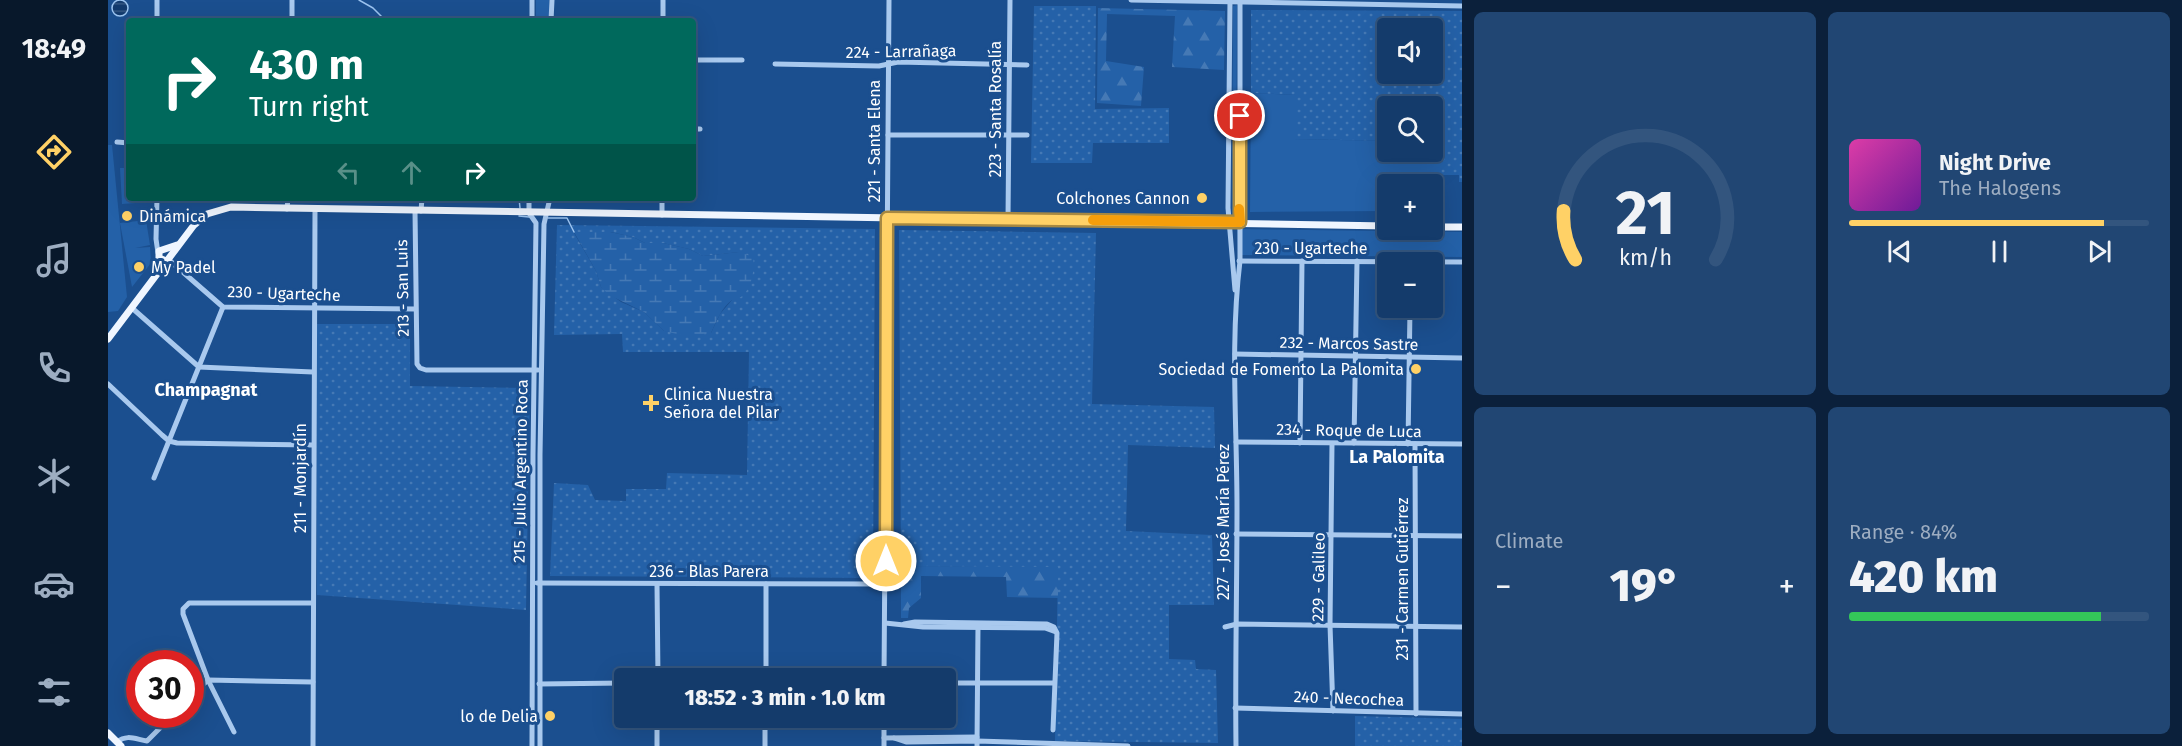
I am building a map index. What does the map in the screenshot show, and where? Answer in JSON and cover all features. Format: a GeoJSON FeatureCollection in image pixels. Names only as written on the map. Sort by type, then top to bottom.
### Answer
{"type":"FeatureCollection","features":[{"type":"Feature","properties":{"kind":"main road"},"geometry":{"type":"LineString","coordinates":[[108,339],[194,225],[207,214],[238,207],[1377,226]]}},
{"type":"Feature","properties":{"kind":"main road"},"geometry":{"type":"LineString","coordinates":[[1443,227],[1462,227]]}},
{"type":"Feature","properties":{"kind":"main road"},"geometry":{"type":"LineString","coordinates":[[151,282],[162,252],[179,244]]}},
{"type":"Feature","properties":{"kind":"main road"},"geometry":{"type":"LineString","coordinates":[[162,252],[170,251],[168,259]]}},
{"type":"Feature","properties":{"kind":"main road"},"geometry":{"type":"LineString","coordinates":[[162,252],[160,260],[168,259]]}},
{"type":"Feature","properties":{"kind":"main road"},"geometry":{"type":"LineString","coordinates":[[108,734],[119,744]]}},
{"type":"Feature","properties":{"kind":"street"},"geometry":{"type":"LineString","coordinates":[[157,0],[157,18]]}},
{"type":"Feature","properties":{"kind":"street"},"geometry":{"type":"LineString","coordinates":[[292,0],[292,18]]}},
{"type":"Feature","properties":{"kind":"street"},"geometry":{"type":"LineString","coordinates":[[532,0],[532,18]]}},
{"type":"Feature","properties":{"kind":"street"},"geometry":{"type":"LineString","coordinates":[[551,18],[552,0]]}},
{"type":"Feature","properties":{"kind":"street"},"geometry":{"type":"LineString","coordinates":[[663,0],[663,18]]}},
{"type":"Feature","properties":{"kind":"street","name":"221 - Santa Elena"},"geometry":{"type":"LineString","coordinates":[[884,668],[889,0]]}},
{"type":"Feature","properties":{"kind":"street","name":"223 - Santa Rosalía"},"geometry":{"type":"LineString","coordinates":[[1008,219],[1010,0]]}},
{"type":"Feature","properties":{"kind":"street"},"geometry":{"type":"LineString","coordinates":[[1131,0],[1359,2],[1462,6],[1462,0]]}},
{"type":"Feature","properties":{"kind":"street","name":"227 - José María Pérez"},"geometry":{"type":"LineString","coordinates":[[1230,1],[1229,222],[1236,297]]}},
{"type":"Feature","properties":{"kind":"street","name":"227 - José María Pérez"},"geometry":{"type":"LineString","coordinates":[[1236,746],[1235,354],[1236,297],[1240,261],[1240,1]]}},
{"type":"Feature","properties":{"kind":"street"},"geometry":{"type":"LineString","coordinates":[[696,60],[742,60]]}},
{"type":"Feature","properties":{"kind":"street","name":"224 - Larrañaga"},"geometry":{"type":"LineString","coordinates":[[775,64],[879,66],[898,62],[1027,65]]}},
{"type":"Feature","properties":{"kind":"street"},"geometry":{"type":"LineString","coordinates":[[888,135],[1027,135]]}},
{"type":"Feature","properties":{"kind":"street"},"geometry":{"type":"LineString","coordinates":[[117,142],[126,143]]}},
{"type":"Feature","properties":{"kind":"street"},"geometry":{"type":"LineString","coordinates":[[157,201],[156,239],[162,252]]}},
{"type":"Feature","properties":{"kind":"street"},"geometry":{"type":"LineString","coordinates":[[287,209],[288,201]]}},
{"type":"Feature","properties":{"kind":"street","name":"213 - San Luis"},"geometry":{"type":"LineString","coordinates":[[421,201],[418,211],[415,309],[417,364],[426,370],[534,370]]}},
{"type":"Feature","properties":{"kind":"street","name":"215 - Julio Argentino Roca"},"geometry":{"type":"LineString","coordinates":[[529,201],[529,213],[536,223],[532,746]]}},
{"type":"Feature","properties":{"kind":"street","name":"215 - Julio Argentino Roca"},"geometry":{"type":"LineString","coordinates":[[540,746],[544,224],[549,201]]}},
{"type":"Feature","properties":{"kind":"street"},"geometry":{"type":"LineString","coordinates":[[662,201],[662,215]]}},
{"type":"Feature","properties":{"kind":"street","name":"211 - Monjardín"},"geometry":{"type":"LineString","coordinates":[[313,746],[315,210]]}},
{"type":"Feature","properties":{"kind":"street","name":"230 - Ugarteche"},"geometry":{"type":"LineString","coordinates":[[168,259],[223,307],[415,309]]}},
{"type":"Feature","properties":{"kind":"street","name":"230 - Ugarteche"},"geometry":{"type":"LineString","coordinates":[[1231,261],[1377,261]]}},
{"type":"Feature","properties":{"kind":"street"},"geometry":{"type":"LineString","coordinates":[[1300,443],[1302,261]]}},
{"type":"Feature","properties":{"kind":"street"},"geometry":{"type":"LineString","coordinates":[[1354,443],[1357,261]]}},
{"type":"Feature","properties":{"kind":"street","name":"230 - Ugarteche"},"geometry":{"type":"LineString","coordinates":[[1443,261],[1462,261]]}},
{"type":"Feature","properties":{"kind":"street"},"geometry":{"type":"LineString","coordinates":[[154,478],[223,307]]}},
{"type":"Feature","properties":{"kind":"street"},"geometry":{"type":"LineString","coordinates":[[132,308],[199,367],[313,372]]}},
{"type":"Feature","properties":{"kind":"street"},"geometry":{"type":"LineString","coordinates":[[1408,444],[1410,318]]}},
{"type":"Feature","properties":{"kind":"street","name":"232 - Marcos Sastre"},"geometry":{"type":"LineString","coordinates":[[1235,354],[1462,358]]}},
{"type":"Feature","properties":{"kind":"street"},"geometry":{"type":"LineString","coordinates":[[534,370],[542,369]]}},
{"type":"Feature","properties":{"kind":"street"},"geometry":{"type":"LineString","coordinates":[[108,384],[169,441],[183,444],[313,445]]}},
{"type":"Feature","properties":{"kind":"street","name":"234 - Roque de Luca"},"geometry":{"type":"LineString","coordinates":[[1236,442],[1462,443]]}},
{"type":"Feature","properties":{"kind":"street","name":"229 - Galileo"},"geometry":{"type":"LineString","coordinates":[[1332,444],[1330,624],[1333,711]]}},
{"type":"Feature","properties":{"kind":"street","name":"231 - Carmen Gutiérrez"},"geometry":{"type":"LineString","coordinates":[[1415,444],[1416,714]]}},
{"type":"Feature","properties":{"kind":"street"},"geometry":{"type":"LineString","coordinates":[[1236,534],[1462,536]]}},
{"type":"Feature","properties":{"kind":"street","name":"236 - Blas Parera"},"geometry":{"type":"LineString","coordinates":[[532,582],[886,584]]}},
{"type":"Feature","properties":{"kind":"street"},"geometry":{"type":"LineString","coordinates":[[657,584],[658,668]]}},
{"type":"Feature","properties":{"kind":"street"},"geometry":{"type":"LineString","coordinates":[[766,585],[766,668]]}},
{"type":"Feature","properties":{"kind":"street"},"geometry":{"type":"LineString","coordinates":[[234,732],[208,680],[183,614],[186,605],[189,603],[314,603]]}},
{"type":"Feature","properties":{"kind":"street"},"geometry":{"type":"LineString","coordinates":[[885,623],[922,627],[978,625],[1052,629],[1057,633],[1053,730]]}},
{"type":"Feature","properties":{"kind":"street"},"geometry":{"type":"LineString","coordinates":[[1225,627],[1237,624],[1462,627]]}},
{"type":"Feature","properties":{"kind":"street"},"geometry":{"type":"LineString","coordinates":[[977,741],[978,625]]}},
{"type":"Feature","properties":{"kind":"street"},"geometry":{"type":"LineString","coordinates":[[204,682],[208,680],[313,682]]}},
{"type":"Feature","properties":{"kind":"street"},"geometry":{"type":"LineString","coordinates":[[533,684],[614,683]]}},
{"type":"Feature","properties":{"kind":"street"},"geometry":{"type":"LineString","coordinates":[[956,683],[1054,683]]}},
{"type":"Feature","properties":{"kind":"street","name":"240 - Necochea"},"geometry":{"type":"LineString","coordinates":[[1235,708],[1462,714]]}},
{"type":"Feature","properties":{"kind":"street"},"geometry":{"type":"LineString","coordinates":[[119,744],[123,738],[128,737],[147,741],[160,728]]}},
{"type":"Feature","properties":{"kind":"street"},"geometry":{"type":"LineString","coordinates":[[657,728],[657,746]]}},
{"type":"Feature","properties":{"kind":"street"},"geometry":{"type":"LineString","coordinates":[[765,728],[765,746]]}},
{"type":"Feature","properties":{"kind":"street"},"geometry":{"type":"LineString","coordinates":[[884,728],[884,746]]}},
{"type":"Feature","properties":{"kind":"street"},"geometry":{"type":"LineString","coordinates":[[884,738],[906,742],[977,741],[1128,746]]}},
{"type":"Feature","properties":{"kind":"green space"},"geometry":{"type":"Polygon","coordinates":[[[536,0],[549,0],[549,18],[536,18],[536,0]]]}},
{"type":"Feature","properties":{"kind":"green space"},"geometry":{"type":"Polygon","coordinates":[[[1237,5],[1236,214],[1232,214],[1233,6],[1237,5]]]}},
{"type":"Feature","properties":{"kind":"green space"},"geometry":{"type":"Polygon","coordinates":[[[1034,6],[1096,6],[1095,109],[1169,108],[1169,143],[1093,143],[1092,163],[1031,163],[1034,6]]]}},
{"type":"Feature","properties":{"kind":"green space"},"geometry":{"type":"Polygon","coordinates":[[[1098,8],[1225,11],[1224,70],[1172,67],[1175,16],[1107,14],[1106,61],[1144,67],[1141,106],[1097,103],[1098,8]]]}},
{"type":"Feature","properties":{"kind":"green space"},"geometry":{"type":"Polygon","coordinates":[[[1251,10],[1462,11],[1462,182],[1459,182],[1459,175],[1439,174],[1439,162],[1443,162],[1443,96],[1377,96],[1377,141],[1294,139],[1295,95],[1251,93],[1251,10]]]}},
{"type":"Feature","properties":{"kind":"green space"},"geometry":{"type":"Polygon","coordinates":[[[1251,93],[1295,95],[1295,139],[1377,141],[1377,162],[1439,162],[1439,174],[1377,174],[1377,211],[1250,212],[1251,93]]]}},
{"type":"Feature","properties":{"kind":"green space"},"geometry":{"type":"Polygon","coordinates":[[[108,145],[112,145],[127,297],[118,311],[108,312],[108,145]]]}},
{"type":"Feature","properties":{"kind":"green space"},"geometry":{"type":"Polygon","coordinates":[[[120,168],[126,168],[126,201],[149,202],[122,204],[120,168]]]}},
{"type":"Feature","properties":{"kind":"green space"},"geometry":{"type":"Polygon","coordinates":[[[146,220],[150,245],[135,248],[150,247],[151,263],[132,287],[120,223],[146,220]]]}},
{"type":"Feature","properties":{"kind":"green space"},"geometry":{"type":"Polygon","coordinates":[[[557,225],[875,229],[873,578],[550,576],[554,483],[588,485],[595,500],[626,501],[626,489],[666,489],[667,473],[747,475],[749,352],[623,352],[622,334],[554,335],[557,225]],[[611,232],[574,233],[596,271],[601,287],[621,302],[644,312],[664,331],[711,333],[720,314],[732,300],[739,252],[703,256],[689,249],[663,243],[645,243],[633,237],[611,232]]]}},
{"type":"Feature","properties":{"kind":"green space"},"geometry":{"type":"Polygon","coordinates":[[[1237,229],[1377,231],[1377,240],[1443,240],[1443,232],[1462,232],[1462,257],[1443,257],[1443,252],[1377,252],[1377,256],[1238,255],[1237,229]]]}},
{"type":"Feature","properties":{"kind":"green space"},"geometry":{"type":"Polygon","coordinates":[[[899,230],[1096,233],[1092,404],[1214,407],[1215,448],[1128,445],[1126,531],[1212,535],[1214,605],[1169,605],[1169,659],[1195,660],[1196,669],[1216,670],[1218,743],[1055,741],[1058,568],[901,566],[899,230]]]}},
{"type":"Feature","properties":{"kind":"green space"},"geometry":{"type":"Polygon","coordinates":[[[574,232],[610,232],[633,237],[645,243],[663,243],[689,249],[703,256],[739,252],[753,257],[754,267],[750,284],[741,297],[732,300],[725,307],[711,333],[686,336],[664,331],[644,312],[609,295],[601,287],[596,271],[574,232]]]}},
{"type":"Feature","properties":{"kind":"green space"},"geometry":{"type":"Polygon","coordinates":[[[316,324],[410,324],[410,386],[530,388],[526,610],[317,595],[316,324]]]}},
{"type":"Feature","properties":{"kind":"green space"},"geometry":{"type":"Polygon","coordinates":[[[901,566],[1058,567],[1058,598],[1007,597],[1006,577],[921,576],[921,598],[909,608],[908,618],[901,618],[901,566]]]}},
{"type":"Feature","properties":{"kind":"green space"},"geometry":{"type":"Polygon","coordinates":[[[1355,716],[1462,719],[1462,746],[1355,746],[1355,716]]]}},
{"type":"Feature","properties":{"kind":"shaded area"},"geometry":{"type":"Polygon","coordinates":[[[120,0],[126,2],[128,8],[126,14],[120,16],[114,14],[112,8],[114,2],[120,0]]]}},
{"type":"Feature","properties":{"kind":"waterway"},"geometry":{"type":"LineString","coordinates":[[359,0],[373,8],[383,18]]}},
{"type":"Feature","properties":{"kind":"waterway"},"geometry":{"type":"LineString","coordinates":[[519,201],[520,208]]}},
{"type":"Feature","properties":{"kind":"waterway"},"geometry":{"type":"LineString","coordinates":[[519,216],[529,217]]}},
{"type":"Feature","properties":{"kind":"waterway"},"geometry":{"type":"LineString","coordinates":[[548,218],[567,218],[574,232]]}},
{"type":"Feature","properties":{"kind":"slow traffic"},"geometry":{"type":"LineString","coordinates":[[1093,220],[1240,222],[1239,209]]}},
{"type":"Feature","properties":{"kind":"place","name":"Colchones Cannon"},"geometry":{"type":"Point","coordinates":[1202,198]}},
{"type":"Feature","properties":{"kind":"place","name":"Dinámica"},"geometry":{"type":"Point","coordinates":[127,216]}},
{"type":"Feature","properties":{"kind":"place","name":"My Padel"},"geometry":{"type":"Point","coordinates":[139,267]}},
{"type":"Feature","properties":{"kind":"place","name":"Sociedad de Fomento La Palomita"},"geometry":{"type":"Point","coordinates":[1416,369]}},
{"type":"Feature","properties":{"kind":"place","name":"Clinica Nuestra Señora del Pilar"},"geometry":{"type":"Point","coordinates":[651,403]}},
{"type":"Feature","properties":{"kind":"place","name":"lo de Delia"},"geometry":{"type":"Point","coordinates":[550,716]}},
{"type":"Feature","properties":{"kind":"district","name":"Champagnat"},"geometry":{"type":"Point","coordinates":[206,390]}},
{"type":"Feature","properties":{"kind":"district","name":"La Palomita"},"geometry":{"type":"Point","coordinates":[1397,457]}},
{"type":"Feature","properties":{"kind":"route"},"geometry":{"type":"LineString","coordinates":[[886,561],[887,218],[1240,222],[1240,116]]}}]}
